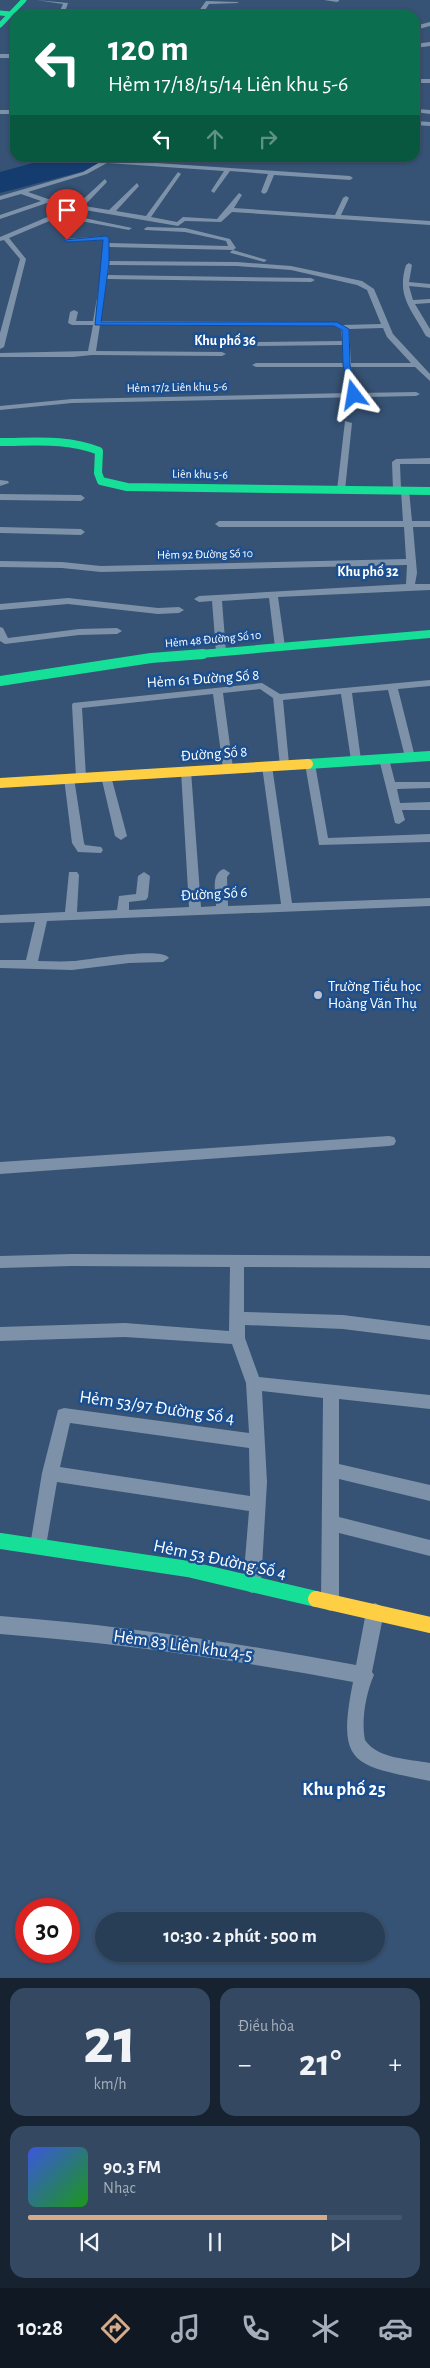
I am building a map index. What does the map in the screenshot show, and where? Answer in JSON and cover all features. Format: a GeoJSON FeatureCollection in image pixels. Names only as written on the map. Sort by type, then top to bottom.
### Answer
{"type":"FeatureCollection","features":[{"type":"Feature","properties":{"kind":"main road"},"geometry":{"type":"LineString","coordinates":[[15,10],[24,0]]}},
{"type":"Feature","properties":{"kind":"main road"},"geometry":{"type":"LineString","coordinates":[[17,10],[31,0]]}},
{"type":"Feature","properties":{"kind":"main road"},"geometry":{"type":"LineString","coordinates":[[29,10],[38,0]]}},
{"type":"Feature","properties":{"kind":"main road"},"geometry":{"type":"LineString","coordinates":[[2,31],[9,16]]}},
{"type":"Feature","properties":{"kind":"main road","name":"Liên khu 5-6"},"geometry":{"type":"LineString","coordinates":[[0,442],[66,443],[95,447],[99,451],[98,473],[101,481],[111,485],[137,487],[430,490]]}},
{"type":"Feature","properties":{"kind":"main road","name":"Hẻm 48 Đường Số 10"},"geometry":{"type":"LineString","coordinates":[[0,680],[151,658],[430,634]]}},
{"type":"Feature","properties":{"kind":"main road","name":"Đường Số 8"},"geometry":{"type":"LineString","coordinates":[[0,783],[430,756]]}},
{"type":"Feature","properties":{"kind":"main road","name":"Hẻm 53 Đường Số 4"},"geometry":{"type":"LineString","coordinates":[[0,1541],[188,1569],[430,1625]]}},
{"type":"Feature","properties":{"kind":"street"},"geometry":{"type":"LineString","coordinates":[[38,0],[66,2],[63,10]]}},
{"type":"Feature","properties":{"kind":"street"},"geometry":{"type":"LineString","coordinates":[[326,0],[337,1]]}},
{"type":"Feature","properties":{"kind":"street"},"geometry":{"type":"LineString","coordinates":[[202,10],[208,2],[237,3]]}},
{"type":"Feature","properties":{"kind":"street"},"geometry":{"type":"LineString","coordinates":[[0,198],[85,173],[103,162]]}},
{"type":"Feature","properties":{"kind":"street"},"geometry":{"type":"LineString","coordinates":[[177,162],[204,167],[350,178]]}},
{"type":"Feature","properties":{"kind":"street"},"geometry":{"type":"LineString","coordinates":[[204,167],[205,162]]}},
{"type":"Feature","properties":{"kind":"street"},"geometry":{"type":"LineString","coordinates":[[214,191],[228,169]]}},
{"type":"Feature","properties":{"kind":"street"},"geometry":{"type":"LineString","coordinates":[[264,192],[272,172]]}},
{"type":"Feature","properties":{"kind":"street"},"geometry":{"type":"LineString","coordinates":[[147,219],[178,174]]}},
{"type":"Feature","properties":{"kind":"street"},"geometry":{"type":"LineString","coordinates":[[0,347],[23,259],[2,238],[80,206],[105,181]]}},
{"type":"Feature","properties":{"kind":"street"},"geometry":{"type":"LineString","coordinates":[[111,212],[137,185]]}},
{"type":"Feature","properties":{"kind":"street"},"geometry":{"type":"LineString","coordinates":[[22,192],[46,201],[147,219],[181,221],[219,221],[230,210],[239,195]]}},
{"type":"Feature","properties":{"kind":"street"},"geometry":{"type":"LineString","coordinates":[[337,217],[346,198]]}},
{"type":"Feature","properties":{"kind":"street"},"geometry":{"type":"LineString","coordinates":[[0,217],[46,201]]}},
{"type":"Feature","properties":{"kind":"street"},"geometry":{"type":"LineString","coordinates":[[230,210],[430,223]]}},
{"type":"Feature","properties":{"kind":"street"},"geometry":{"type":"LineString","coordinates":[[58,215],[129,228]]}},
{"type":"Feature","properties":{"kind":"street"},"geometry":{"type":"LineString","coordinates":[[181,221],[185,230]]}},
{"type":"Feature","properties":{"kind":"street"},"geometry":{"type":"LineString","coordinates":[[146,229],[185,230],[228,240],[233,250],[232,264]]}},
{"type":"Feature","properties":{"kind":"street"},"geometry":{"type":"LineString","coordinates":[[67,240],[106,238],[106,263],[92,353]]}},
{"type":"Feature","properties":{"kind":"street"},"geometry":{"type":"LineString","coordinates":[[107,245],[233,250],[291,268],[366,286],[384,326],[430,379]]}},
{"type":"Feature","properties":{"kind":"street"},"geometry":{"type":"LineString","coordinates":[[106,263],[232,264],[291,268]]}},
{"type":"Feature","properties":{"kind":"street"},"geometry":{"type":"LineString","coordinates":[[409,265],[405,284],[409,302],[416,316],[430,335]]}},
{"type":"Feature","properties":{"kind":"street"},"geometry":{"type":"LineString","coordinates":[[103,277],[310,280]]}},
{"type":"Feature","properties":{"kind":"street"},"geometry":{"type":"LineString","coordinates":[[405,284],[430,286]]}},
{"type":"Feature","properties":{"kind":"street"},"geometry":{"type":"LineString","coordinates":[[409,302],[430,301]]}},
{"type":"Feature","properties":{"kind":"street"},"geometry":{"type":"LineString","coordinates":[[74,312],[72,324],[384,326]]}},
{"type":"Feature","properties":{"kind":"street"},"geometry":{"type":"LineString","coordinates":[[416,316],[430,316]]}},
{"type":"Feature","properties":{"kind":"street"},"geometry":{"type":"LineString","coordinates":[[338,326],[345,329],[347,365],[354,395]]}},
{"type":"Feature","properties":{"kind":"street"},"geometry":{"type":"LineString","coordinates":[[258,344],[345,344]]}},
{"type":"Feature","properties":{"kind":"street"},"geometry":{"type":"LineString","coordinates":[[0,355],[73,356],[92,353],[222,354]]}},
{"type":"Feature","properties":{"kind":"street"},"geometry":{"type":"LineString","coordinates":[[256,365],[417,365]]}},
{"type":"Feature","properties":{"kind":"street","name":"Hẻm 17/2 Liên khu 5-6"},"geometry":{"type":"LineString","coordinates":[[0,408],[72,401],[416,394]]}},
{"type":"Feature","properties":{"kind":"street"},"geometry":{"type":"LineString","coordinates":[[341,490],[348,423]]}},
{"type":"Feature","properties":{"kind":"street"},"geometry":{"type":"LineString","coordinates":[[410,588],[412,562],[408,524],[396,462],[430,461]]}},
{"type":"Feature","properties":{"kind":"street"},"geometry":{"type":"LineString","coordinates":[[0,497],[81,498]]}},
{"type":"Feature","properties":{"kind":"street"},"geometry":{"type":"LineString","coordinates":[[219,524],[430,524]]}},
{"type":"Feature","properties":{"kind":"street"},"geometry":{"type":"LineString","coordinates":[[0,530],[81,532]]}},
{"type":"Feature","properties":{"kind":"street","name":"Hẻm 92 Đường Số 10"},"geometry":{"type":"LineString","coordinates":[[0,564],[62,565],[102,569],[412,562]]}},
{"type":"Feature","properties":{"kind":"street"},"geometry":{"type":"LineString","coordinates":[[199,599],[430,586]]}},
{"type":"Feature","properties":{"kind":"street"},"geometry":{"type":"LineString","coordinates":[[273,595],[280,647]]}},
{"type":"Feature","properties":{"kind":"street"},"geometry":{"type":"LineString","coordinates":[[217,598],[221,652]]}},
{"type":"Feature","properties":{"kind":"street"},"geometry":{"type":"LineString","coordinates":[[0,607],[68,601],[158,611],[179,610]]}},
{"type":"Feature","properties":{"kind":"street"},"geometry":{"type":"LineString","coordinates":[[0,630],[5,642],[78,632],[117,631]]}},
{"type":"Feature","properties":{"kind":"street","name":"Hẻm 61 Đường Số 8"},"geometry":{"type":"LineString","coordinates":[[81,777],[77,705],[262,686],[278,697],[430,683]]}},
{"type":"Feature","properties":{"kind":"street"},"geometry":{"type":"LineString","coordinates":[[392,686],[410,757]]}},
{"type":"Feature","properties":{"kind":"street"},"geometry":{"type":"LineString","coordinates":[[346,690],[356,760]]}},
{"type":"Feature","properties":{"kind":"street"},"geometry":{"type":"LineString","coordinates":[[218,691],[228,768]]}},
{"type":"Feature","properties":{"kind":"street"},"geometry":{"type":"LineString","coordinates":[[278,697],[284,764]]}},
{"type":"Feature","properties":{"kind":"street"},"geometry":{"type":"LineString","coordinates":[[384,758],[399,820]]}},
{"type":"Feature","properties":{"kind":"street"},"geometry":{"type":"LineString","coordinates":[[310,764],[323,842],[430,838]]}},
{"type":"Feature","properties":{"kind":"street"},"geometry":{"type":"LineString","coordinates":[[267,766],[287,907]]}},
{"type":"Feature","properties":{"kind":"street"},"geometry":{"type":"LineString","coordinates":[[186,771],[195,911]]}},
{"type":"Feature","properties":{"kind":"street"},"geometry":{"type":"LineString","coordinates":[[106,776],[121,836]]}},
{"type":"Feature","properties":{"kind":"street"},"geometry":{"type":"LineString","coordinates":[[69,778],[78,844],[82,849],[97,850]]}},
{"type":"Feature","properties":{"kind":"street"},"geometry":{"type":"LineString","coordinates":[[390,786],[430,785]]}},
{"type":"Feature","properties":{"kind":"street"},"geometry":{"type":"LineString","coordinates":[[396,807],[430,806]]}},
{"type":"Feature","properties":{"kind":"street"},"geometry":{"type":"LineString","coordinates":[[222,910],[221,877],[224,873]]}},
{"type":"Feature","properties":{"kind":"street"},"geometry":{"type":"LineString","coordinates":[[71,916],[73,875]]}},
{"type":"Feature","properties":{"kind":"street"},"geometry":{"type":"LineString","coordinates":[[123,914],[123,899],[142,897],[144,876]]}},
{"type":"Feature","properties":{"kind":"street","name":"Đường Số 6"},"geometry":{"type":"LineString","coordinates":[[0,919],[430,902]]}},
{"type":"Feature","properties":{"kind":"street"},"geometry":{"type":"LineString","coordinates":[[30,964],[42,918]]}},
{"type":"Feature","properties":{"kind":"street"},"geometry":{"type":"LineString","coordinates":[[0,964],[72,966],[129,959],[163,958]]}},
{"type":"Feature","properties":{"kind":"street"},"geometry":{"type":"LineString","coordinates":[[0,1168],[390,1141]]}},
{"type":"Feature","properties":{"kind":"street"},"geometry":{"type":"LineString","coordinates":[[0,1262],[72,1260],[430,1262]]}},
{"type":"Feature","properties":{"kind":"street"},"geometry":{"type":"LineString","coordinates":[[237,1261],[238,1338],[254,1383],[257,1442],[258,1505],[252,1584]]}},
{"type":"Feature","properties":{"kind":"street"},"geometry":{"type":"LineString","coordinates":[[237,1318],[343,1322],[430,1333]]}},
{"type":"Feature","properties":{"kind":"street"},"geometry":{"type":"LineString","coordinates":[[0,1334],[125,1330],[238,1338]]}},
{"type":"Feature","properties":{"kind":"street"},"geometry":{"type":"LineString","coordinates":[[254,1383],[430,1402]]}},
{"type":"Feature","properties":{"kind":"street"},"geometry":{"type":"LineString","coordinates":[[330,1602],[332,1392]]}},
{"type":"Feature","properties":{"kind":"street","name":"Hẻm 53/97 Đường Số 4"},"geometry":{"type":"LineString","coordinates":[[38,1546],[50,1473],[64,1415],[257,1442]]}},
{"type":"Feature","properties":{"kind":"street"},"geometry":{"type":"LineString","coordinates":[[331,1470],[430,1493]]}},
{"type":"Feature","properties":{"kind":"street"},"geometry":{"type":"LineString","coordinates":[[50,1473],[258,1505]]}},
{"type":"Feature","properties":{"kind":"street"},"geometry":{"type":"LineString","coordinates":[[330,1523],[430,1548]]}},
{"type":"Feature","properties":{"kind":"street"},"geometry":{"type":"LineString","coordinates":[[375,1612],[355,1726],[356,1741],[362,1752],[378,1760],[430,1772]]}},
{"type":"Feature","properties":{"kind":"street","name":"Hẻm 83 Liên khu 4-5"},"geometry":{"type":"LineString","coordinates":[[0,1625],[130,1637],[297,1662],[364,1675]]}},
{"type":"Feature","properties":{"kind":"water"},"geometry":{"type":"Polygon","coordinates":[[[36,162],[101,162],[88,170],[0,193],[0,172],[36,162]]]}},
{"type":"Feature","properties":{"kind":"traffic: fast"},"geometry":{"type":"LineString","coordinates":[[14,10],[24,0]]}},
{"type":"Feature","properties":{"kind":"traffic: fast"},"geometry":{"type":"LineString","coordinates":[[0,13],[10,14]]}},
{"type":"Feature","properties":{"kind":"traffic: fast"},"geometry":{"type":"LineString","coordinates":[[0,25],[10,15]]}},
{"type":"Feature","properties":{"kind":"traffic: fast"},"geometry":{"type":"LineString","coordinates":[[0,442],[51,441],[88,446],[99,451],[98,473],[101,481],[127,487],[430,491]]}},
{"type":"Feature","properties":{"kind":"traffic: fast"},"geometry":{"type":"LineString","coordinates":[[0,681],[151,658],[430,634]]}},
{"type":"Feature","properties":{"kind":"traffic: fast"},"geometry":{"type":"LineString","coordinates":[[308,764],[430,756]]}},
{"type":"Feature","properties":{"kind":"traffic: fast"},"geometry":{"type":"LineString","coordinates":[[0,1541],[188,1569],[316,1599]]}},
{"type":"Feature","properties":{"kind":"traffic: slow"},"geometry":{"type":"LineString","coordinates":[[0,783],[308,764]]}},
{"type":"Feature","properties":{"kind":"traffic: slow"},"geometry":{"type":"LineString","coordinates":[[316,1599],[430,1625]]}},
{"type":"Feature","properties":{"kind":"place","name":"Trường Tiểu học Hoàng Văn Thụ"},"geometry":{"type":"Point","coordinates":[318,995]}},
{"type":"Feature","properties":{"kind":"district","name":"Khu phố 36"},"geometry":{"type":"Point","coordinates":[225,341]}},
{"type":"Feature","properties":{"kind":"district","name":"Khu phố 32"},"geometry":{"type":"Point","coordinates":[368,572]}},
{"type":"Feature","properties":{"kind":"district","name":"Khu phố 25"},"geometry":{"type":"Point","coordinates":[344,1789]}},
{"type":"Feature","properties":{"kind":"route"},"geometry":{"type":"LineString","coordinates":[[67,240],[106,238],[106,263],[98,324],[335,324],[345,329],[347,365],[354,395]]}}]}
